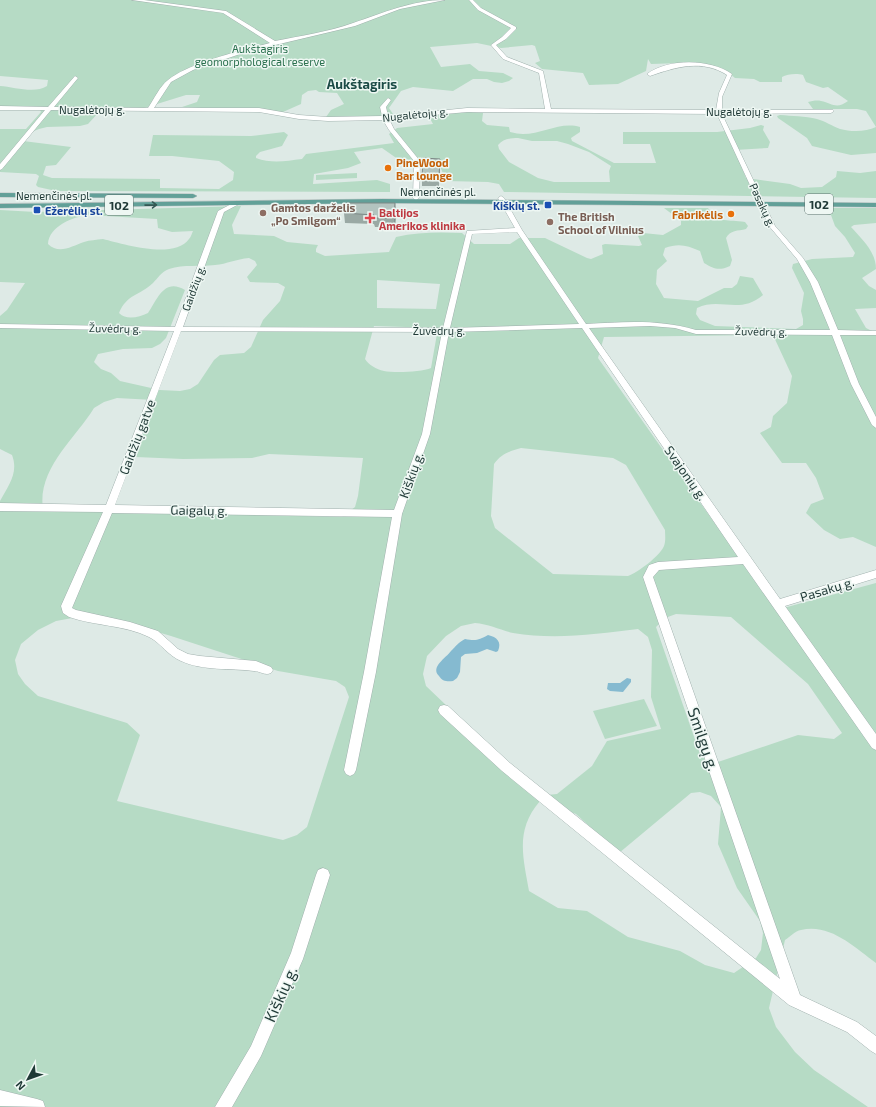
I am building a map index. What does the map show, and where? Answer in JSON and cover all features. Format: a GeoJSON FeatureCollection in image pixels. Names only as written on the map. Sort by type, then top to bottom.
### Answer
{"type":"FeatureCollection","features":[{"type":"Feature","properties":{"kind":"main road","name":"Nemenčinės pl."},"geometry":{"type":"LineString","coordinates":[[0,194],[502,200],[876,202]]}},
{"type":"Feature","properties":{"kind":"main road","name":"Nemenčinės pl."},"geometry":{"type":"LineString","coordinates":[[0,206],[502,200]]}},
{"type":"Feature","properties":{"kind":"main road","name":"Nemenčinės pl."},"geometry":{"type":"LineString","coordinates":[[761,202],[876,205]]}},
{"type":"Feature","properties":{"kind":"street"},"geometry":{"type":"LineString","coordinates":[[134,0],[224,12],[274,43]]}},
{"type":"Feature","properties":{"kind":"street"},"geometry":{"type":"LineString","coordinates":[[150,109],[169,81],[191,69],[274,43],[353,25],[400,8],[443,0]]}},
{"type":"Feature","properties":{"kind":"street"},"geometry":{"type":"LineString","coordinates":[[471,0],[474,5],[492,17],[514,28],[504,38],[493,45],[505,58],[541,72],[548,110]]}},
{"type":"Feature","properties":{"kind":"street"},"geometry":{"type":"LineString","coordinates":[[650,74],[669,67],[688,65],[726,72],[730,75],[725,82],[721,94],[719,112]]}},
{"type":"Feature","properties":{"kind":"street"},"geometry":{"type":"LineString","coordinates":[[0,168],[47,109],[75,78]]}},
{"type":"Feature","properties":{"kind":"street"},"geometry":{"type":"LineString","coordinates":[[388,100],[383,107],[386,118],[398,140],[417,161],[416,198]]}},
{"type":"Feature","properties":{"kind":"street","name":"Nugalėtojų g."},"geometry":{"type":"LineString","coordinates":[[0,108],[259,110],[320,119],[386,118],[454,110],[719,112],[831,111]]}},
{"type":"Feature","properties":{"kind":"street","name":"Pasakų g."},"geometry":{"type":"LineString","coordinates":[[719,112],[777,233],[800,258],[814,282],[836,332],[854,384],[876,425]]}},
{"type":"Feature","properties":{"kind":"street","name":"Svajonių g."},"geometry":{"type":"LineString","coordinates":[[502,200],[519,230],[584,326],[746,560],[876,744]]}},
{"type":"Feature","properties":{"kind":"street"},"geometry":{"type":"LineString","coordinates":[[210,204],[218,207],[221,211],[237,204]]}},
{"type":"Feature","properties":{"kind":"street","name":"Gaidžių g."},"geometry":{"type":"LineString","coordinates":[[164,366],[221,211]]}},
{"type":"Feature","properties":{"kind":"street","name":"Kiškių g."},"geometry":{"type":"LineString","coordinates":[[350,770],[370,672],[398,514],[426,434],[446,330],[469,232],[519,230]]}},
{"type":"Feature","properties":{"kind":"street","name":"Žuvėdrų g."},"geometry":{"type":"LineString","coordinates":[[0,326],[178,329],[446,330],[650,324],[675,326],[696,332],[876,333]]}},
{"type":"Feature","properties":{"kind":"street","name":"Gaidžių gatve"},"geometry":{"type":"LineString","coordinates":[[164,366],[109,508],[66,606],[67,610],[73,614],[130,626],[154,634],[174,652],[186,658],[200,662],[256,666],[267,670]]}},
{"type":"Feature","properties":{"kind":"street","name":"Gaigalų g."},"geometry":{"type":"LineString","coordinates":[[0,507],[398,514]]}},
{"type":"Feature","properties":{"kind":"street","name":"Smilgų g."},"geometry":{"type":"LineString","coordinates":[[746,560],[658,566],[653,568],[648,577],[794,1000]]}},
{"type":"Feature","properties":{"kind":"street","name":"Pasakų g."},"geometry":{"type":"LineString","coordinates":[[778,604],[876,574]]}},
{"type":"Feature","properties":{"kind":"street"},"geometry":{"type":"LineString","coordinates":[[444,710],[506,767],[794,1000],[852,1027],[876,1046]]}},
{"type":"Feature","properties":{"kind":"street","name":"Kiškių g."},"geometry":{"type":"LineString","coordinates":[[223,1107],[256,1051],[298,954],[323,875]]}},
{"type":"Feature","properties":{"kind":"street"},"geometry":{"type":"LineString","coordinates":[[0,1098],[37,1107]]}},
{"type":"Feature","properties":{"kind":"green space","name":"Aukštagiris geomorphological reserve"},"geometry":{"type":"Polygon","coordinates":[[[0,0],[876,0],[876,127],[866,111],[857,109],[813,109],[808,102],[819,101],[840,105],[848,101],[828,87],[823,88],[806,82],[801,74],[784,76],[782,77],[782,82],[760,82],[754,79],[735,78],[729,73],[709,66],[681,63],[651,64],[648,59],[646,71],[618,84],[589,85],[583,73],[542,69],[535,63],[540,61],[535,46],[532,45],[501,48],[477,43],[430,47],[441,67],[470,64],[479,71],[503,73],[513,78],[502,83],[487,79],[473,79],[453,91],[413,87],[401,91],[389,108],[393,114],[431,111],[433,115],[469,112],[483,113],[482,121],[487,125],[509,127],[510,132],[520,134],[566,126],[580,127],[580,132],[571,138],[572,141],[614,163],[656,163],[650,144],[623,144],[623,132],[717,132],[750,128],[761,125],[764,126],[763,130],[770,142],[768,148],[735,150],[746,178],[790,184],[801,188],[822,187],[836,177],[837,171],[860,173],[876,171],[876,198],[504,192],[499,184],[488,182],[446,181],[440,166],[424,162],[402,162],[382,148],[354,152],[361,163],[348,168],[314,174],[313,184],[377,180],[390,184],[390,192],[56,191],[38,187],[36,185],[39,176],[36,174],[0,172],[0,129],[26,129],[41,112],[40,110],[0,109],[0,86],[37,90],[47,86],[48,80],[0,76],[0,0]],[[316,90],[308,91],[302,95],[301,104],[283,112],[182,107],[197,102],[200,95],[186,95],[144,108],[107,109],[99,112],[88,124],[39,129],[34,131],[23,141],[71,147],[56,165],[46,166],[43,175],[52,178],[160,179],[160,188],[219,189],[233,180],[234,172],[219,161],[172,156],[149,156],[153,135],[251,136],[284,132],[288,135],[282,146],[260,152],[256,156],[256,158],[262,160],[279,162],[302,159],[306,154],[394,143],[389,134],[397,128],[433,124],[428,115],[352,120],[326,117],[331,110],[344,104],[337,93],[319,92],[316,90]],[[518,138],[502,141],[498,145],[499,149],[509,162],[538,178],[554,182],[610,182],[609,171],[611,166],[589,152],[557,141],[532,141],[518,138]]]}},
{"type":"Feature","properties":{"kind":"green space"},"geometry":{"type":"Polygon","coordinates":[[[777,116],[812,118],[849,131],[863,131],[876,127],[876,153],[851,155],[812,146],[807,138],[777,116]]]}},
{"type":"Feature","properties":{"kind":"green space"},"geometry":{"type":"Polygon","coordinates":[[[357,173],[357,178],[316,180],[316,175],[357,173]]]}},
{"type":"Feature","properties":{"kind":"green space"},"geometry":{"type":"Polygon","coordinates":[[[241,206],[232,225],[234,234],[274,236],[287,242],[318,245],[316,252],[325,256],[389,252],[396,237],[420,233],[445,232],[462,233],[474,244],[510,244],[519,238],[545,238],[591,259],[603,254],[602,245],[639,246],[642,245],[638,236],[643,233],[663,235],[681,225],[681,221],[664,208],[708,208],[716,217],[720,219],[745,222],[748,226],[746,229],[732,232],[726,238],[732,260],[730,266],[720,269],[711,267],[704,263],[700,251],[691,247],[678,245],[665,248],[663,255],[667,261],[657,270],[656,284],[664,298],[698,301],[724,288],[732,288],[737,284],[740,276],[753,278],[763,295],[755,301],[746,304],[714,304],[697,308],[696,314],[700,320],[715,326],[796,329],[803,325],[801,311],[804,293],[792,268],[793,264],[812,259],[853,257],[855,253],[845,237],[835,226],[831,215],[815,212],[811,208],[876,208],[876,223],[854,225],[851,227],[871,251],[874,257],[876,269],[862,278],[869,286],[876,290],[876,308],[855,309],[866,328],[876,333],[876,547],[853,537],[840,539],[824,530],[806,513],[811,504],[824,499],[816,478],[806,463],[782,463],[760,433],[771,427],[773,416],[787,403],[792,376],[773,335],[604,337],[598,358],[776,610],[876,583],[876,963],[832,933],[812,929],[799,931],[785,940],[769,1008],[776,1027],[795,1052],[814,1070],[868,1107],[0,1107],[0,501],[12,479],[14,462],[12,455],[0,449],[0,316],[7,310],[25,283],[0,282],[0,210],[36,212],[241,206]],[[88,215],[76,218],[57,227],[49,238],[48,244],[57,249],[66,249],[86,241],[103,239],[148,249],[172,249],[182,245],[190,238],[193,231],[172,232],[158,228],[157,219],[88,215]],[[249,258],[224,264],[175,267],[164,272],[148,287],[126,302],[119,313],[129,318],[141,316],[148,313],[158,297],[166,288],[172,286],[185,290],[166,338],[160,344],[152,348],[123,349],[98,354],[94,362],[101,369],[111,373],[120,381],[160,390],[180,391],[190,389],[198,384],[214,360],[220,355],[244,353],[251,347],[263,320],[280,301],[285,287],[278,283],[250,282],[247,277],[257,265],[255,261],[249,258]],[[377,280],[377,308],[436,309],[440,284],[377,280]],[[374,326],[365,359],[378,369],[389,372],[415,371],[431,368],[438,328],[374,326]],[[117,398],[104,402],[94,408],[51,468],[43,494],[43,509],[342,517],[355,507],[363,458],[269,454],[252,458],[183,459],[136,457],[154,400],[117,398]],[[521,448],[503,455],[494,464],[491,516],[495,528],[553,574],[628,576],[648,564],[662,550],[665,542],[665,530],[626,465],[613,458],[521,448]],[[676,614],[665,618],[656,627],[701,757],[715,763],[798,735],[834,739],[842,733],[808,684],[731,617],[676,614]],[[104,616],[78,617],[56,621],[38,630],[21,644],[15,660],[18,674],[25,684],[38,696],[127,723],[140,735],[117,801],[283,840],[297,835],[307,827],[349,697],[345,687],[336,681],[278,671],[104,616]],[[475,623],[461,626],[446,636],[427,656],[423,674],[426,686],[492,749],[547,795],[557,794],[592,766],[607,741],[661,729],[651,697],[652,650],[648,637],[638,629],[576,636],[544,636],[513,633],[475,623]],[[700,792],[691,793],[619,853],[576,814],[540,801],[532,812],[524,833],[523,844],[523,855],[529,891],[558,908],[587,911],[628,937],[680,951],[705,965],[734,973],[756,958],[761,950],[763,933],[760,921],[737,888],[718,844],[721,807],[711,796],[700,792]]]}},
{"type":"Feature","properties":{"kind":"green space"},"geometry":{"type":"Polygon","coordinates":[[[644,699],[657,726],[605,739],[593,711],[644,699]]]}},
{"type":"Feature","properties":{"kind":"water"},"geometry":{"type":"Polygon","coordinates":[[[488,635],[498,640],[498,651],[496,652],[487,649],[477,653],[465,654],[461,657],[460,672],[457,678],[453,681],[449,681],[440,678],[436,669],[461,641],[465,639],[477,640],[488,635]]]}},
{"type":"Feature","properties":{"kind":"water"},"geometry":{"type":"Polygon","coordinates":[[[627,678],[631,679],[631,682],[623,692],[610,691],[607,689],[608,683],[620,683],[627,678]]]}},
{"type":"Feature","properties":{"kind":"building"},"geometry":{"type":"Polygon","coordinates":[[[423,158],[440,159],[439,177],[422,177],[423,158]]]}},
{"type":"Feature","properties":{"kind":"building"},"geometry":{"type":"Polygon","coordinates":[[[346,203],[395,203],[394,218],[374,218],[374,215],[344,213],[346,203]]]}},
{"type":"Feature","properties":{"kind":"place","name":"PineWood Bar lounge"},"geometry":{"type":"Point","coordinates":[388,168]}},
{"type":"Feature","properties":{"kind":"place","name":"Kiškių st."},"geometry":{"type":"Point","coordinates":[548,205]}},
{"type":"Feature","properties":{"kind":"place","name":"Ežerėlių st."},"geometry":{"type":"Point","coordinates":[37,210]}},
{"type":"Feature","properties":{"kind":"place","name":"Gamtos darželis „Po Smilgom“"},"geometry":{"type":"Point","coordinates":[263,213]}},
{"type":"Feature","properties":{"kind":"place","name":"Fabrikėlis"},"geometry":{"type":"Point","coordinates":[731,214]}},
{"type":"Feature","properties":{"kind":"place","name":"Baltijos Amerikos klinika"},"geometry":{"type":"Point","coordinates":[370,218]}},
{"type":"Feature","properties":{"kind":"place","name":"The British School of Vilnius"},"geometry":{"type":"Point","coordinates":[550,222]}},
{"type":"Feature","properties":{"kind":"district","name":"Aukštagiris"},"geometry":{"type":"Point","coordinates":[362,84]}}]}
